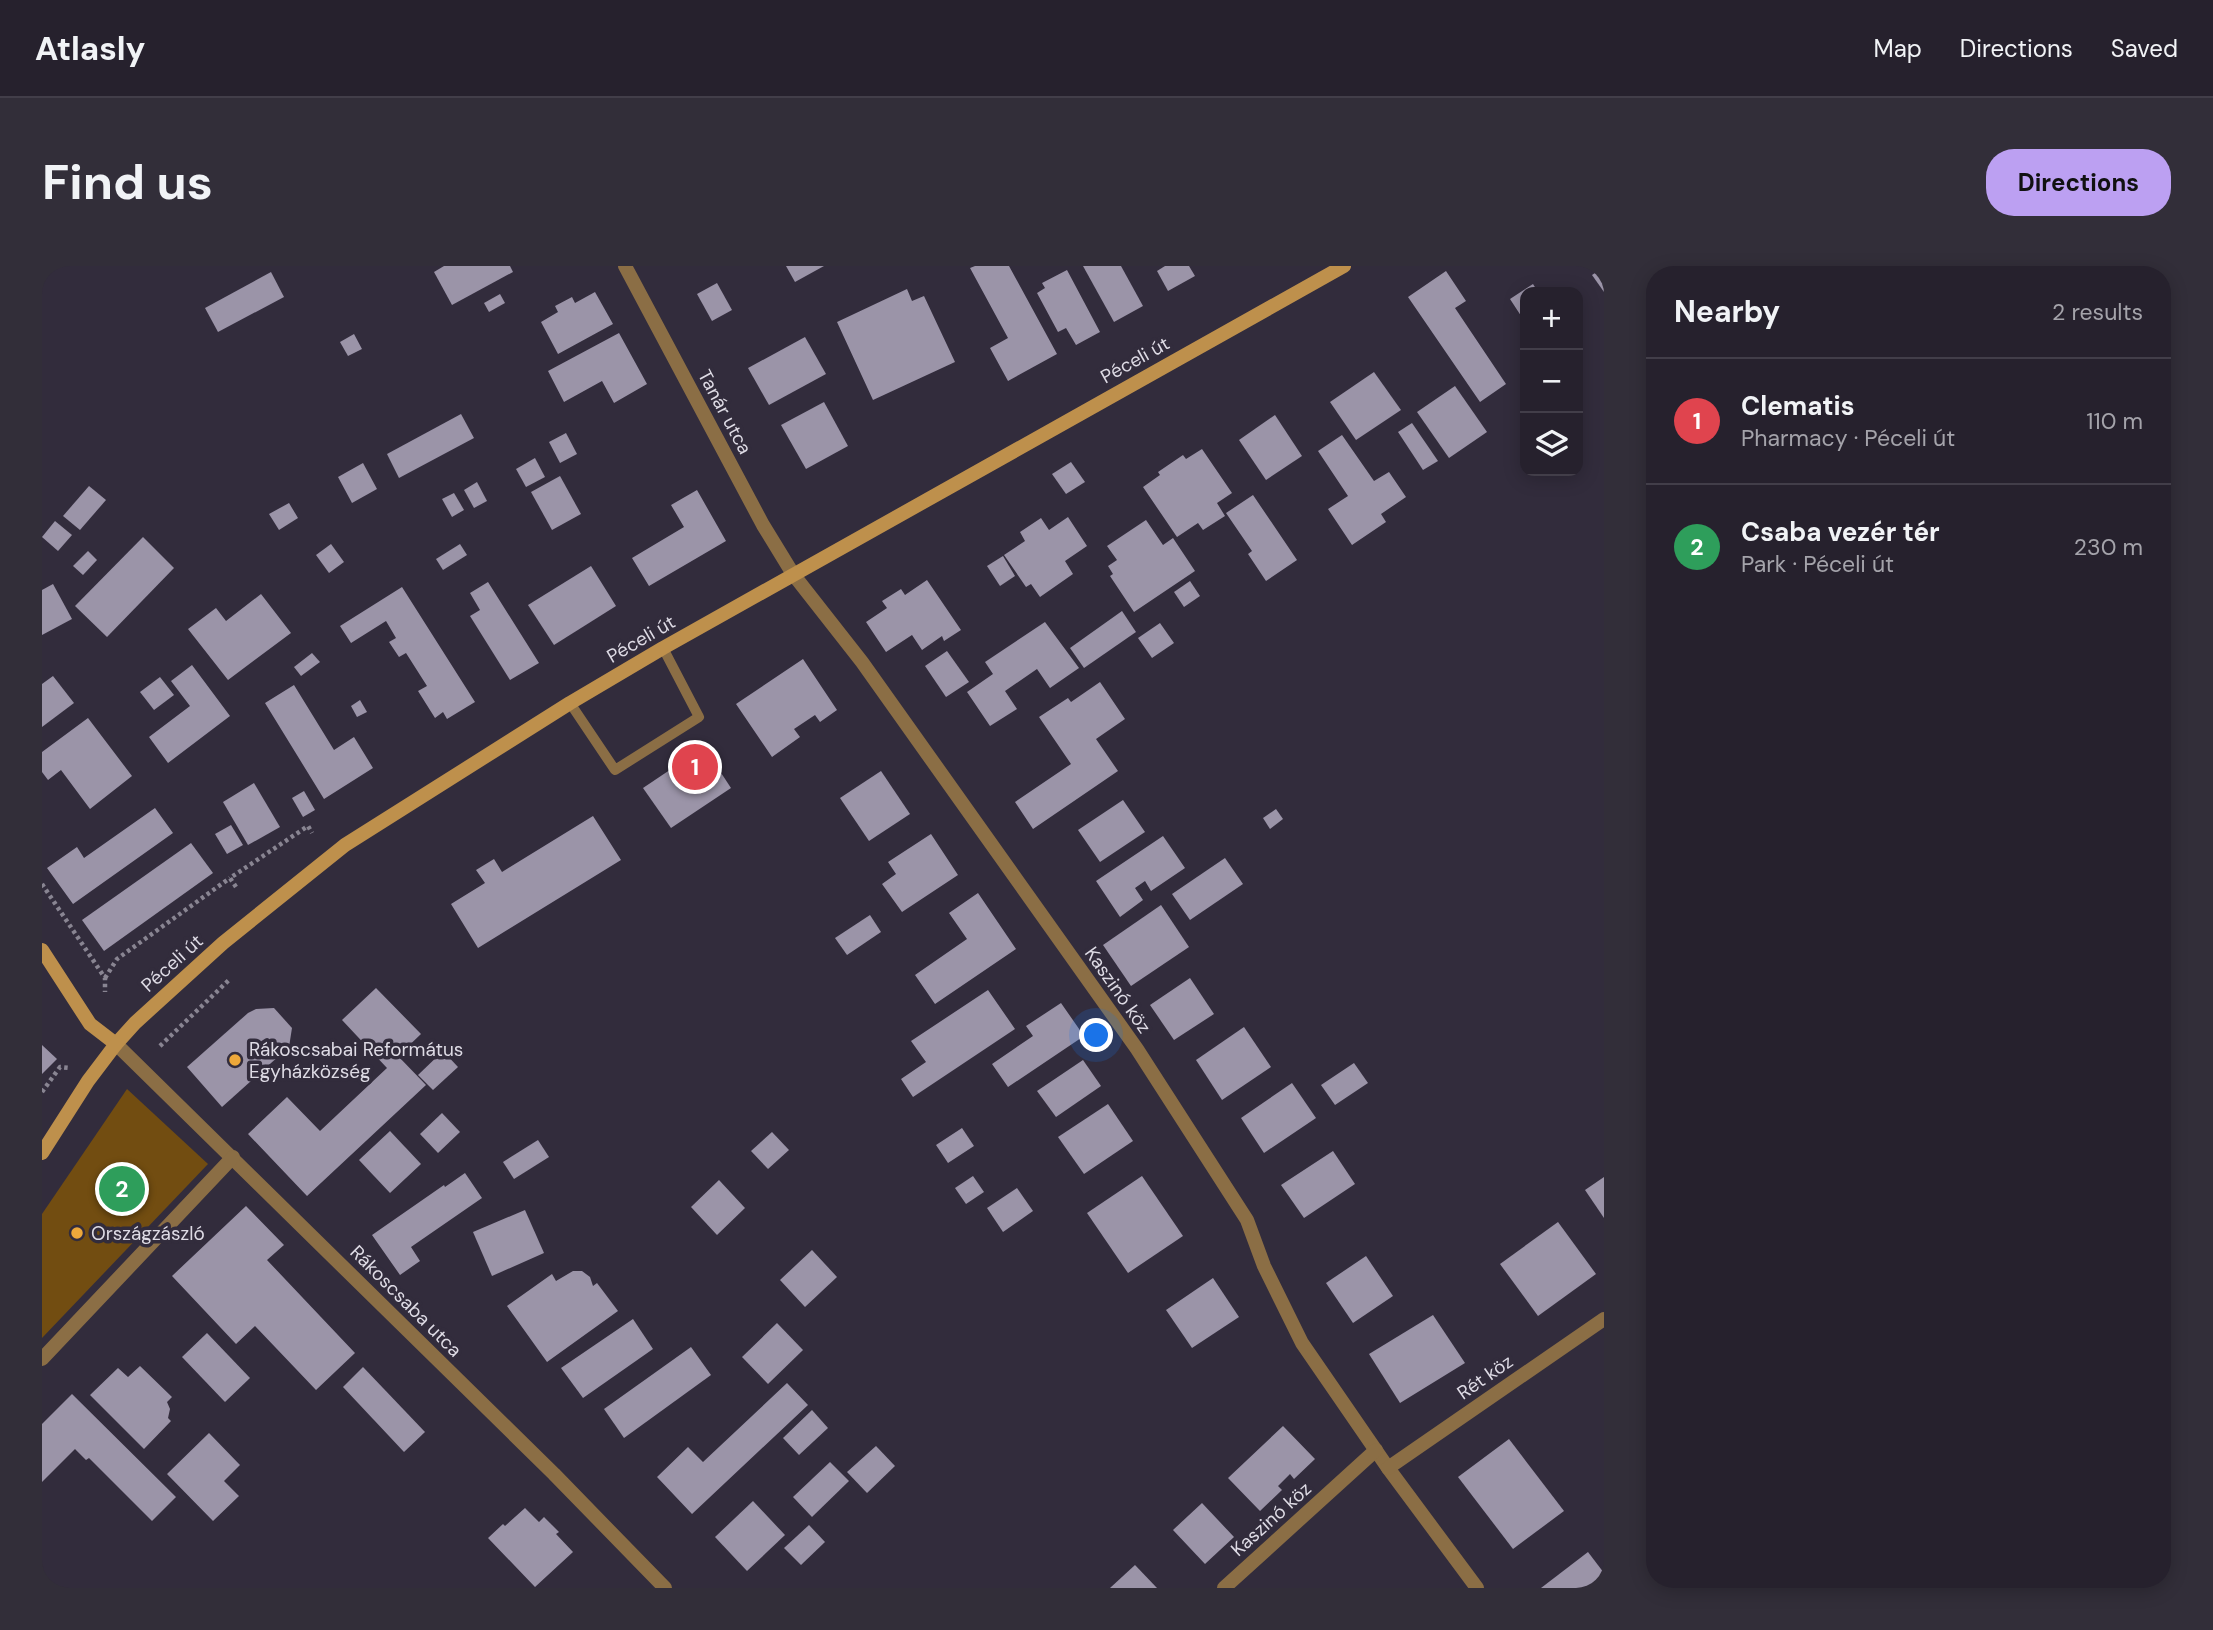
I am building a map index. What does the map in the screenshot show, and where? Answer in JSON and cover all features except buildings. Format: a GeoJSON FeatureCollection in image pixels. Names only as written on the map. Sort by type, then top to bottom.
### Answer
{"type":"FeatureCollection","features":[{"type":"Feature","properties":{"kind":"main road","name":"Péceli út"},"geometry":{"type":"LineString","coordinates":[[42,1153],[88,1081],[135,1023],[223,943],[345,845],[570,703],[663,648],[1343,266]]}},
{"type":"Feature","properties":{"kind":"main road"},"geometry":{"type":"LineString","coordinates":[[42,950],[90,1024],[116,1044]]}},
{"type":"Feature","properties":{"kind":"street","name":"Tanár utca"},"geometry":{"type":"LineString","coordinates":[[625,266],[763,524],[793,574]]}},
{"type":"Feature","properties":{"kind":"street","name":"Kaszinó köz"},"geometry":{"type":"LineString","coordinates":[[793,574],[862,662],[1137,1049],[1247,1220],[1264,1266],[1301,1343],[1388,1468],[1477,1588]]}},
{"type":"Feature","properties":{"kind":"street","name":"Rákoscsaba utca"},"geometry":{"type":"LineString","coordinates":[[116,1044],[554,1474],[665,1588]]}},
{"type":"Feature","properties":{"kind":"street"},"geometry":{"type":"LineString","coordinates":[[42,1359],[233,1157]]}},
{"type":"Feature","properties":{"kind":"street","name":"Rét köz"},"geometry":{"type":"LineString","coordinates":[[1388,1468],[1604,1319]]}},
{"type":"Feature","properties":{"kind":"street","name":"Kaszinó köz"},"geometry":{"type":"LineString","coordinates":[[1224,1588],[1376,1450]]}},
{"type":"Feature","properties":{"kind":"lane"},"geometry":{"type":"LineString","coordinates":[[570,703],[615,771],[699,717],[663,648]]}},
{"type":"Feature","properties":{"kind":"path"},"geometry":{"type":"LineString","coordinates":[[105,992],[105,978],[117,959],[308,826],[312,833]]}},
{"type":"Feature","properties":{"kind":"path"},"geometry":{"type":"LineString","coordinates":[[230,878],[236,887]]}},
{"type":"Feature","properties":{"kind":"path"},"geometry":{"type":"LineString","coordinates":[[42,884],[105,978]]}},
{"type":"Feature","properties":{"kind":"path"},"geometry":{"type":"LineString","coordinates":[[160,1045],[230,979]]}},
{"type":"Feature","properties":{"kind":"path"},"geometry":{"type":"LineString","coordinates":[[42,1092],[60,1068],[69,1068]]}},
{"type":"Feature","properties":{"kind":"shaded area"},"geometry":{"type":"Polygon","coordinates":[[[127,1089],[208,1164],[42,1338],[42,1214],[127,1089]]]}},
{"type":"Feature","properties":{"kind":"place","name":"Clematis"},"geometry":{"type":"Point","coordinates":[695,767]}},
{"type":"Feature","properties":{"kind":"place","name":"Rákoscsabai Református Egyházközség"},"geometry":{"type":"Point","coordinates":[235,1060]}},
{"type":"Feature","properties":{"kind":"place","name":"Csaba vezér tér"},"geometry":{"type":"Point","coordinates":[122,1189]}},
{"type":"Feature","properties":{"kind":"place","name":"Országzászló"},"geometry":{"type":"Point","coordinates":[77,1233]}}]}
